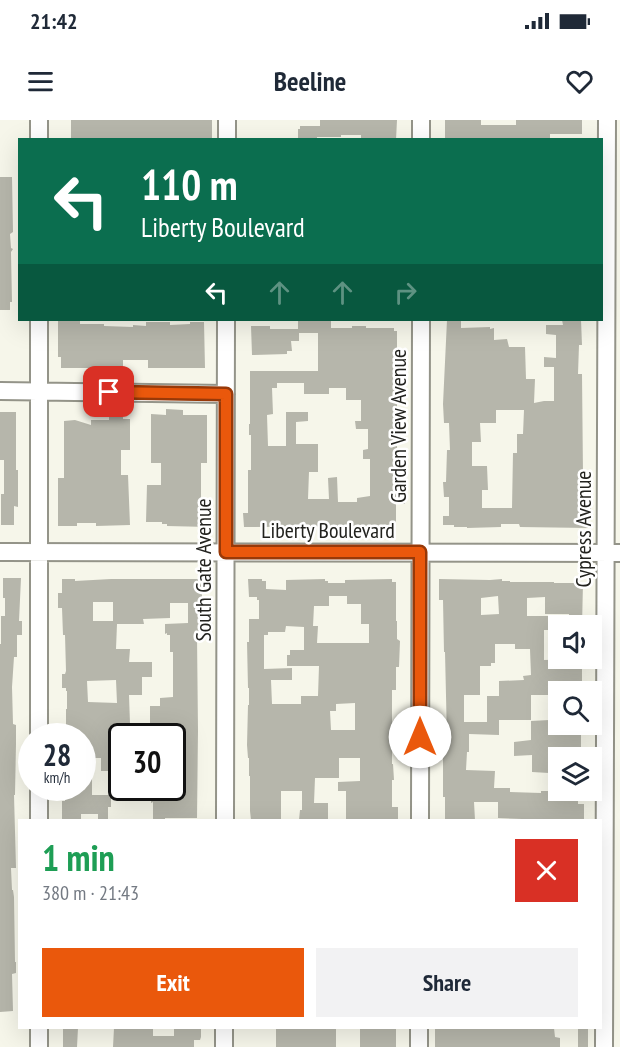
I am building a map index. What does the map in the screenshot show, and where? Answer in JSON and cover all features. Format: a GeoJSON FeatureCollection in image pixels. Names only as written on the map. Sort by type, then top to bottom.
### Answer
{"type":"FeatureCollection","features":[{"type":"Feature","properties":{"kind":"street"},"geometry":{"type":"LineString","coordinates":[[39,120],[39,138]]}},
{"type":"Feature","properties":{"kind":"street"},"geometry":{"type":"LineString","coordinates":[[227,120],[227,138]]}},
{"type":"Feature","properties":{"kind":"street"},"geometry":{"type":"LineString","coordinates":[[422,120],[422,138]]}},
{"type":"Feature","properties":{"kind":"street","name":"Cypress Avenue"},"geometry":{"type":"LineString","coordinates":[[604,1047],[613,553],[607,120]]}},
{"type":"Feature","properties":{"kind":"street"},"geometry":{"type":"LineString","coordinates":[[39,321],[39,723]]}},
{"type":"Feature","properties":{"kind":"street","name":"South Gate Avenue"},"geometry":{"type":"LineString","coordinates":[[225,819],[226,321]]}},
{"type":"Feature","properties":{"kind":"street","name":"Garden View Avenue"},"geometry":{"type":"LineString","coordinates":[[420,819],[421,321]]}},
{"type":"Feature","properties":{"kind":"street"},"geometry":{"type":"LineString","coordinates":[[0,391],[226,394]]}},
{"type":"Feature","properties":{"kind":"street","name":"Liberty Boulevard"},"geometry":{"type":"LineString","coordinates":[[0,552],[613,553]]}},
{"type":"Feature","properties":{"kind":"street"},"geometry":{"type":"LineString","coordinates":[[39,801],[39,819]]}},
{"type":"Feature","properties":{"kind":"street"},"geometry":{"type":"LineString","coordinates":[[39,1029],[39,1047]]}},
{"type":"Feature","properties":{"kind":"street"},"geometry":{"type":"LineString","coordinates":[[224,1029],[224,1047]]}},
{"type":"Feature","properties":{"kind":"street"},"geometry":{"type":"LineString","coordinates":[[419,1029],[419,1047]]}},
{"type":"Feature","properties":{"kind":"building"},"geometry":{"type":"Polygon","coordinates":[[[71,120],[212,120],[212,138],[71,138],[71,120]]]}},
{"type":"Feature","properties":{"kind":"building"},"geometry":{"type":"Polygon","coordinates":[[[320,120],[397,120],[396,138],[361,138],[361,135],[341,135],[341,137],[298,138],[300,126],[320,126],[320,120]]]}},
{"type":"Feature","properties":{"kind":"building"},"geometry":{"type":"Polygon","coordinates":[[[445,120],[481,120],[481,125],[516,125],[516,120],[582,120],[582,134],[550,134],[550,138],[445,138],[445,120]]]}},
{"type":"Feature","properties":{"kind":"building"},"geometry":{"type":"Polygon","coordinates":[[[0,177],[12,177],[13,232],[10,234],[13,249],[11,252],[12,302],[10,302],[10,310],[0,310],[0,177]]]}},
{"type":"Feature","properties":{"kind":"building"},"geometry":{"type":"Polygon","coordinates":[[[58,321],[133,327],[133,325],[146,326],[146,322],[170,322],[170,325],[204,322],[205,368],[148,368],[148,360],[123,360],[123,368],[61,368],[61,357],[58,357],[58,321]]]}},
{"type":"Feature","properties":{"kind":"building"},"geometry":{"type":"Polygon","coordinates":[[[298,321],[331,321],[331,328],[366,326],[366,328],[394,328],[394,331],[397,331],[397,478],[399,489],[404,488],[405,504],[396,504],[396,523],[390,527],[369,529],[367,526],[244,527],[243,513],[248,513],[248,470],[251,470],[250,371],[318,371],[318,333],[299,333],[299,341],[291,341],[292,351],[287,351],[287,354],[252,355],[251,326],[270,326],[270,329],[298,329],[298,321]],[[277,383],[277,388],[272,388],[273,414],[267,415],[268,446],[286,446],[286,412],[308,412],[308,421],[296,422],[296,444],[318,444],[318,472],[309,472],[308,499],[329,499],[328,478],[337,477],[338,502],[357,502],[357,498],[370,496],[370,459],[363,459],[363,450],[368,449],[368,429],[356,429],[355,421],[361,421],[361,400],[346,400],[346,388],[329,388],[329,394],[304,394],[304,383],[277,383]]]}},
{"type":"Feature","properties":{"kind":"building"},"geometry":{"type":"Polygon","coordinates":[[[447,321],[461,321],[461,328],[494,328],[494,340],[507,339],[509,347],[525,347],[526,379],[535,379],[534,403],[554,401],[554,367],[544,367],[544,357],[556,358],[556,335],[546,334],[546,325],[563,325],[562,321],[581,321],[582,345],[579,345],[578,374],[582,374],[583,476],[591,476],[591,516],[589,516],[588,528],[520,527],[519,524],[467,528],[443,525],[443,516],[449,516],[449,497],[444,497],[443,482],[446,482],[447,450],[450,450],[449,423],[444,423],[447,321]],[[496,410],[496,423],[480,423],[481,442],[472,442],[472,466],[487,466],[488,490],[482,490],[482,508],[512,508],[513,453],[517,453],[517,434],[523,434],[524,410],[496,410]]]}},
{"type":"Feature","properties":{"kind":"building"},"geometry":{"type":"Polygon","coordinates":[[[166,409],[183,410],[183,415],[207,415],[207,463],[201,463],[201,505],[209,505],[209,527],[167,526],[162,522],[146,522],[147,485],[161,485],[161,463],[151,463],[151,414],[166,415],[166,409]]]}},
{"type":"Feature","properties":{"kind":"building"},"geometry":{"type":"Polygon","coordinates":[[[0,412],[16,412],[18,507],[14,506],[14,525],[1,525],[4,460],[0,460],[0,412]]]}},
{"type":"Feature","properties":{"kind":"building"},"geometry":{"type":"Polygon","coordinates":[[[109,417],[130,419],[130,450],[121,450],[121,475],[128,475],[130,525],[96,526],[96,523],[77,523],[77,526],[58,526],[58,478],[64,478],[64,421],[75,420],[91,425],[91,420],[109,420],[109,417]]]}},
{"type":"Feature","properties":{"kind":"building"},"geometry":{"type":"Polygon","coordinates":[[[3,578],[21,578],[19,621],[22,621],[22,635],[17,635],[17,657],[14,657],[12,687],[13,724],[16,725],[14,795],[16,868],[11,868],[16,973],[12,974],[13,1011],[0,1012],[0,644],[1,616],[5,616],[3,578]]]}},
{"type":"Feature","properties":{"kind":"building"},"geometry":{"type":"Polygon","coordinates":[[[62,579],[75,579],[75,581],[202,579],[202,605],[199,605],[199,636],[197,636],[197,818],[153,819],[153,802],[151,803],[151,801],[186,801],[186,723],[150,723],[150,706],[160,706],[160,698],[173,697],[173,652],[170,652],[170,635],[165,634],[165,624],[188,623],[188,603],[170,603],[170,618],[143,619],[144,624],[117,624],[116,649],[130,649],[129,662],[152,662],[152,677],[142,677],[142,695],[129,695],[130,723],[108,723],[108,771],[101,771],[101,758],[96,758],[96,723],[66,723],[67,691],[66,688],[62,688],[62,674],[66,671],[65,635],[63,635],[62,608],[58,608],[58,593],[62,593],[62,579]],[[93,602],[93,621],[113,621],[113,602],[93,602]],[[116,680],[87,681],[88,702],[117,703],[116,680]]]}},
{"type":"Feature","properties":{"kind":"building"},"geometry":{"type":"Polygon","coordinates":[[[248,579],[266,581],[266,589],[286,590],[286,580],[325,579],[328,583],[345,583],[345,580],[392,579],[392,582],[396,582],[397,639],[400,641],[399,667],[396,667],[396,690],[392,690],[394,780],[392,780],[392,807],[398,807],[398,819],[346,819],[346,791],[338,791],[338,782],[360,781],[360,758],[339,758],[339,778],[315,778],[314,803],[328,803],[328,819],[299,819],[300,810],[302,810],[302,791],[281,791],[281,819],[251,819],[247,745],[249,688],[247,642],[249,642],[249,619],[259,619],[257,597],[249,597],[248,579]],[[329,596],[329,606],[314,606],[313,626],[318,626],[317,643],[369,643],[369,624],[361,624],[361,604],[347,604],[347,596],[329,596]],[[286,626],[285,632],[268,632],[268,635],[264,635],[264,669],[292,668],[292,680],[271,680],[272,704],[301,704],[301,696],[318,696],[319,666],[287,666],[287,655],[290,655],[290,650],[304,650],[304,627],[286,626]],[[355,703],[336,704],[336,711],[330,711],[331,730],[355,730],[355,703]]]}},
{"type":"Feature","properties":{"kind":"building"},"geometry":{"type":"Polygon","coordinates":[[[439,579],[583,583],[582,615],[545,614],[545,597],[527,598],[527,616],[548,616],[548,630],[544,630],[544,660],[548,660],[548,669],[582,669],[582,681],[548,681],[548,695],[531,695],[531,720],[499,720],[499,735],[469,734],[466,770],[495,771],[494,788],[510,788],[510,792],[541,793],[541,791],[548,791],[548,801],[578,801],[578,804],[584,804],[584,819],[498,818],[498,802],[474,802],[475,819],[445,819],[443,739],[447,739],[443,600],[439,600],[439,579]],[[498,596],[481,598],[481,615],[499,614],[498,596]],[[495,644],[495,663],[491,663],[491,666],[480,666],[480,695],[464,695],[464,722],[487,722],[487,696],[499,696],[499,681],[524,680],[523,676],[531,675],[530,649],[515,649],[515,644],[495,644]]]}},
{"type":"Feature","properties":{"kind":"building"},"geometry":{"type":"Polygon","coordinates":[[[548,720],[548,735],[581,735],[581,747],[548,747],[548,773],[532,772],[532,755],[514,756],[514,742],[531,740],[531,721],[548,720]]]}},
{"type":"Feature","properties":{"kind":"building"},"geometry":{"type":"Polygon","coordinates":[[[96,795],[108,795],[111,807],[108,807],[108,819],[98,819],[98,814],[81,814],[81,819],[62,819],[62,801],[96,801],[96,795]]]}},
{"type":"Feature","properties":{"kind":"building"},"geometry":{"type":"Polygon","coordinates":[[[63,1029],[78,1029],[77,1047],[63,1047],[63,1029]]]}},
{"type":"Feature","properties":{"kind":"building"},"geometry":{"type":"Polygon","coordinates":[[[114,1029],[153,1029],[153,1036],[174,1036],[174,1029],[201,1029],[200,1040],[194,1040],[194,1047],[113,1047],[114,1029]]]}},
{"type":"Feature","properties":{"kind":"building"},"geometry":{"type":"Polygon","coordinates":[[[276,1029],[336,1029],[336,1047],[276,1047],[276,1029]]]}},
{"type":"Feature","properties":{"kind":"building"},"geometry":{"type":"Polygon","coordinates":[[[360,1029],[396,1029],[396,1047],[360,1047],[360,1029]]]}},
{"type":"Feature","properties":{"kind":"building"},"geometry":{"type":"Polygon","coordinates":[[[435,1029],[554,1029],[555,1037],[560,1038],[560,1047],[435,1047],[435,1029]]]}},
{"type":"Feature","properties":{"kind":"building"},"geometry":{"type":"Polygon","coordinates":[[[578,1029],[588,1029],[588,1047],[578,1047],[578,1029]]]}},
{"type":"Feature","properties":{"kind":"route"},"geometry":{"type":"LineString","coordinates":[[109,392],[226,394],[226,552],[420,552],[420,737]]}}]}
